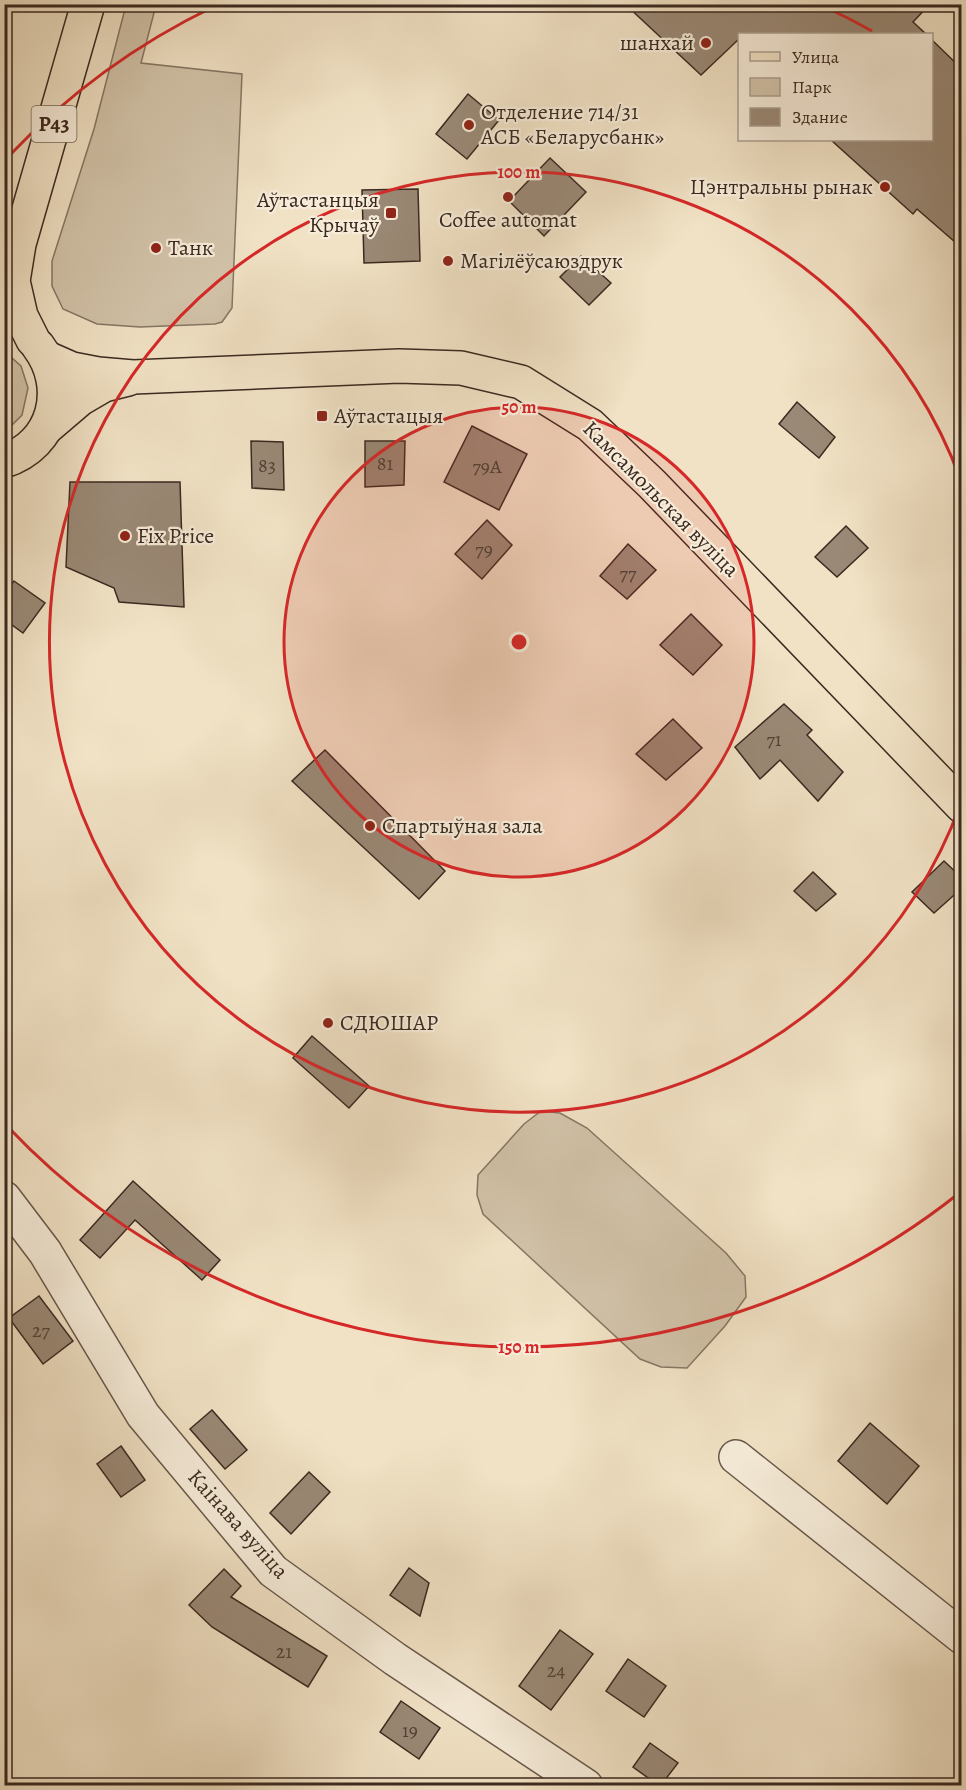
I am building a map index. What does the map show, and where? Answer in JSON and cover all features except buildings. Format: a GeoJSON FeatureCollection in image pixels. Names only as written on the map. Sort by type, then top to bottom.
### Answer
{"type":"FeatureCollection","features":[{"type":"Feature","properties":{"kind":"main road","name":"Р43"},"geometry":{"type":"LineString","coordinates":[[5,461],[30,448],[46,428],[54,405],[54,381],[40,349],[21,316],[13,281],[12,257],[88,4]]}},
{"type":"Feature","properties":{"kind":"main road","name":"Камсамольская вуліца"},"geometry":{"type":"LineString","coordinates":[[4,324],[8,324],[40,349],[72,369],[133,377],[399,366],[460,368],[521,382],[590,424],[652,484],[962,806]]}},
{"type":"Feature","properties":{"kind":"main road","name":"Камсамольская вуліца"},"geometry":{"type":"LineString","coordinates":[[46,428],[80,399],[104,385],[133,377]]}},
{"type":"Feature","properties":{"kind":"street","name":"Каінава вуліца"},"geometry":{"type":"LineString","coordinates":[[4,1198],[45,1252],[143,1415],[273,1571],[395,1659],[586,1785]]}},
{"type":"Feature","properties":{"kind":"street"},"geometry":{"type":"LineString","coordinates":[[735,1457],[962,1637]]}},
{"type":"Feature","properties":{"kind":"green space"},"geometry":{"type":"Polygon","coordinates":[[[126,5],[156,5],[141,63],[242,74],[232,308],[222,322],[140,327],[97,324],[63,309],[52,286],[52,261],[94,129],[126,5]]]}},
{"type":"Feature","properties":{"kind":"green space"},"geometry":{"type":"Polygon","coordinates":[[[4,351],[21,366],[28,388],[22,415],[5,432],[4,351]]]}},
{"type":"Feature","properties":{"kind":"green space"},"geometry":{"type":"Polygon","coordinates":[[[541,1111],[560,1113],[587,1128],[726,1253],[745,1276],[746,1297],[725,1326],[687,1368],[661,1367],[640,1359],[483,1214],[477,1195],[478,1175],[524,1124],[541,1111]]]}},
{"type":"Feature","properties":{"kind":"place","name":"шанхай"},"geometry":{"type":"Point","coordinates":[706,43]}},
{"type":"Feature","properties":{"kind":"place","name":"Отделение 714/31 АСБ «Беларусбанк»"},"geometry":{"type":"Point","coordinates":[469,125]}},
{"type":"Feature","properties":{"kind":"place","name":"Цэнтральны рынак"},"geometry":{"type":"Point","coordinates":[885,187]}},
{"type":"Feature","properties":{"kind":"place","name":"Coffee automat"},"geometry":{"type":"Point","coordinates":[508,197]}},
{"type":"Feature","properties":{"kind":"place","name":"Аўтастанцыя Крычаў"},"geometry":{"type":"Point","coordinates":[391,213]}},
{"type":"Feature","properties":{"kind":"place","name":"Танк"},"geometry":{"type":"Point","coordinates":[156,248]}},
{"type":"Feature","properties":{"kind":"place","name":"Магілёўсаюздрук"},"geometry":{"type":"Point","coordinates":[448,261]}},
{"type":"Feature","properties":{"kind":"place","name":"Аўтастацыя"},"geometry":{"type":"Point","coordinates":[322,416]}},
{"type":"Feature","properties":{"kind":"place","name":"Fix Price"},"geometry":{"type":"Point","coordinates":[125,536]}},
{"type":"Feature","properties":{"kind":"place","name":"Спартыўная зала"},"geometry":{"type":"Point","coordinates":[370,826]}},
{"type":"Feature","properties":{"kind":"place","name":"СДЮШАР"},"geometry":{"type":"Point","coordinates":[328,1023]}}]}
